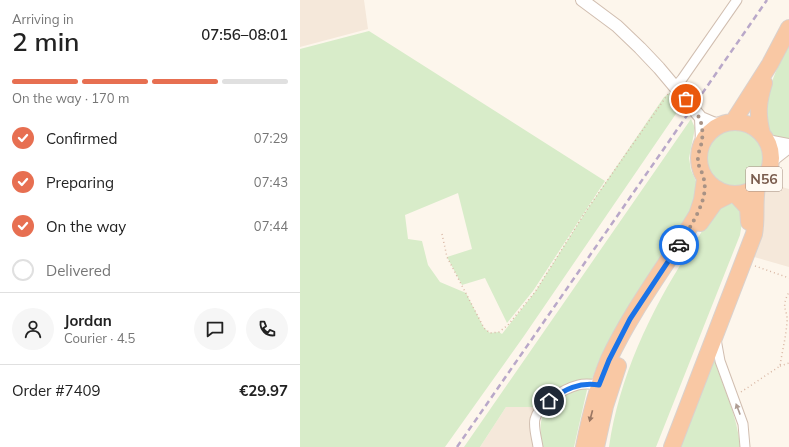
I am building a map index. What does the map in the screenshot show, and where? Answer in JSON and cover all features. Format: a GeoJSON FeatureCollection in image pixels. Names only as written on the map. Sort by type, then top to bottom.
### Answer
{"type":"FeatureCollection","features":[{"type":"Feature","properties":{"kind":"highway","name":"N56"},"geometry":{"type":"LineString","coordinates":[[702,142],[716,127],[729,123],[770,64],[789,28]]}},
{"type":"Feature","properties":{"kind":"highway","name":"N56"},"geometry":{"type":"LineString","coordinates":[[596,447],[605,406],[614,376],[636,325],[651,298],[715,202],[732,195],[744,194],[757,187],[767,175],[771,161],[771,154],[764,138],[758,113],[759,102],[770,64]]}},
{"type":"Feature","properties":{"kind":"highway"},"geometry":{"type":"LineString","coordinates":[[729,123],[749,125],[764,138]]}},
{"type":"Feature","properties":{"kind":"highway"},"geometry":{"type":"LineString","coordinates":[[584,447],[599,385],[609,360],[630,319],[697,215],[702,200],[704,179],[698,157],[702,142]]}},
{"type":"Feature","properties":{"kind":"highway","name":"N56"},"geometry":{"type":"LineString","coordinates":[[704,179],[715,189],[732,195]]}},
{"type":"Feature","properties":{"kind":"highway"},"geometry":{"type":"LineString","coordinates":[[672,447],[755,227],[757,187]]}},
{"type":"Feature","properties":{"kind":"highway"},"geometry":{"type":"LineString","coordinates":[[663,447],[748,235],[748,208],[732,195]]}},
{"type":"Feature","properties":{"kind":"street"},"geometry":{"type":"LineString","coordinates":[[582,0],[617,26],[650,58],[701,118],[715,124],[729,123]]}},
{"type":"Feature","properties":{"kind":"street"},"geometry":{"type":"LineString","coordinates":[[675,87],[737,0]]}},
{"type":"Feature","properties":{"kind":"street"},"geometry":{"type":"LineString","coordinates":[[701,118],[702,142]]}},
{"type":"Feature","properties":{"kind":"street"},"geometry":{"type":"LineString","coordinates":[[764,138],[789,146]]}},
{"type":"Feature","properties":{"kind":"street"},"geometry":{"type":"LineString","coordinates":[[771,161],[789,146]]}},
{"type":"Feature","properties":{"kind":"street"},"geometry":{"type":"LineString","coordinates":[[715,335],[720,361],[743,424],[745,447]]}},
{"type":"Feature","properties":{"kind":"street"},"geometry":{"type":"LineString","coordinates":[[538,447],[535,420],[541,407],[556,396],[577,385],[599,385]]}},
{"type":"Feature","properties":{"kind":"path"},"geometry":{"type":"LineString","coordinates":[[442,234],[447,257],[484,328],[490,333],[499,332],[520,311],[534,292],[634,140],[664,97],[675,87]]}},
{"type":"Feature","properties":{"kind":"path"},"geometry":{"type":"LineString","coordinates":[[743,262],[789,278]]}},
{"type":"Feature","properties":{"kind":"path"},"geometry":{"type":"LineString","coordinates":[[780,366],[787,321],[784,308],[789,292]]}},
{"type":"Feature","properties":{"kind":"path"},"geometry":{"type":"LineString","coordinates":[[733,398],[780,366],[789,363]]}},
{"type":"Feature","properties":{"kind":"shaded area"},"geometry":{"type":"Polygon","coordinates":[[[300,0],[364,0],[368,29],[300,47],[300,0]]]}},
{"type":"Feature","properties":{"kind":"shaded area"},"geometry":{"type":"Polygon","coordinates":[[[771,184],[789,189],[789,267],[754,257],[762,237],[764,225],[764,192],[771,184]]]}},
{"type":"Feature","properties":{"kind":"shaded area"},"geometry":{"type":"Polygon","coordinates":[[[506,407],[536,407],[533,412],[536,447],[480,447],[506,407]]]}},
{"type":"Feature","properties":{"kind":"green space"},"geometry":{"type":"Polygon","coordinates":[[[369,31],[605,181],[533,291],[507,323],[485,278],[462,285],[447,257],[472,249],[458,193],[405,215],[408,239],[422,241],[428,265],[440,282],[466,293],[484,328],[490,333],[499,332],[502,334],[535,292],[586,211],[664,97],[671,92],[682,105],[524,336],[445,447],[300,447],[300,49],[369,31]]]}},
{"type":"Feature","properties":{"kind":"green space"},"geometry":{"type":"Polygon","coordinates":[[[789,46],[789,141],[775,138],[768,129],[763,105],[776,71],[789,46]]]}},
{"type":"Feature","properties":{"kind":"green space"},"geometry":{"type":"Polygon","coordinates":[[[691,119],[695,128],[689,158],[691,170],[696,181],[697,191],[689,218],[617,326],[599,361],[592,379],[577,383],[536,407],[506,407],[480,447],[464,447],[691,119]]]}},
{"type":"Feature","properties":{"kind":"green space"},"geometry":{"type":"Polygon","coordinates":[[[734,130],[750,135],[758,143],[763,159],[758,175],[750,183],[734,188],[718,183],[710,175],[705,159],[710,143],[718,135],[734,130]]]}},
{"type":"Feature","properties":{"kind":"green space"},"geometry":{"type":"Polygon","coordinates":[[[728,203],[734,204],[741,210],[742,219],[740,235],[656,447],[609,447],[621,392],[630,366],[653,314],[680,266],[711,217],[717,209],[728,203]]]}},
{"type":"Feature","properties":{"kind":"green space"},"geometry":{"type":"Polygon","coordinates":[[[714,359],[733,413],[739,436],[740,447],[680,447],[714,359]]]}},
{"type":"Feature","properties":{"kind":"green space"},"geometry":{"type":"Polygon","coordinates":[[[584,387],[587,390],[574,447],[542,447],[541,422],[543,413],[554,401],[584,387]]]}},
{"type":"Feature","properties":{"kind":"railway"},"geometry":{"type":"LineString","coordinates":[[457,447],[767,0]]}},
{"type":"Feature","properties":{"kind":"way so far"},"geometry":{"type":"LineString","coordinates":[[679,245],[697,215],[704,191],[704,179],[698,157],[702,142],[701,118],[686,99]]}},
{"type":"Feature","properties":{"kind":"route"},"geometry":{"type":"LineString","coordinates":[[549,401],[577,385],[599,385],[609,360],[630,319],[679,245]]}}]}
